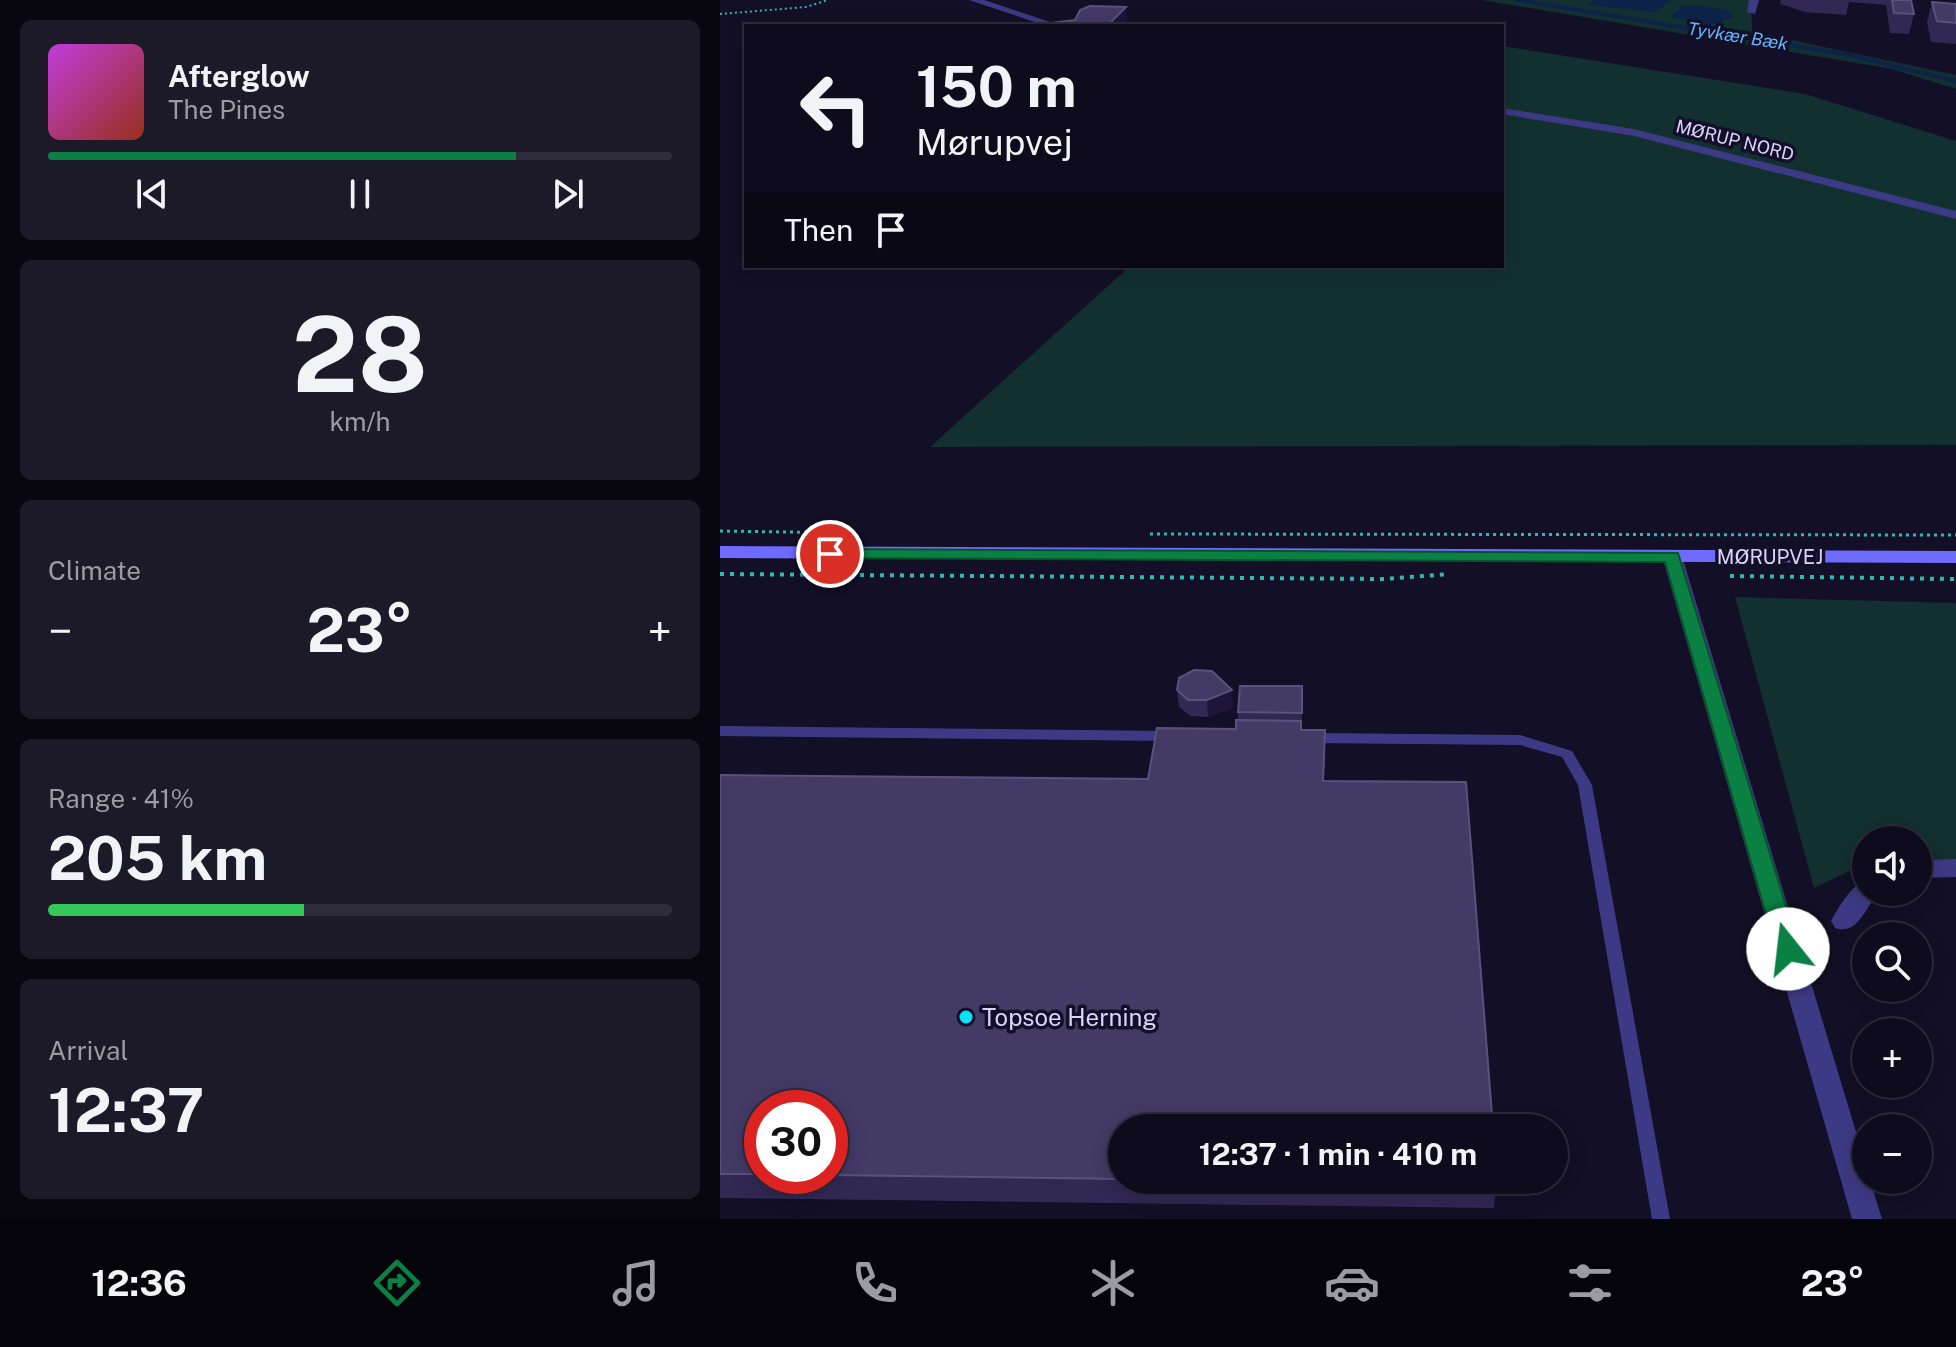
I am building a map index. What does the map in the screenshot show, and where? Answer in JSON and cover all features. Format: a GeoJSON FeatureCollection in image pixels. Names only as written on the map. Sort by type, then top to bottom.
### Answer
{"type":"FeatureCollection","features":[{"type":"Feature","properties":{"kind":"street"},"geometry":{"type":"LineString","coordinates":[[974,0],[1051,24]]}},
{"type":"Feature","properties":{"kind":"street"},"geometry":{"type":"LineString","coordinates":[[1752,12],[1754,0]]}},
{"type":"Feature","properties":{"kind":"street","name":"MØRUP NORD"},"geometry":{"type":"LineString","coordinates":[[1504,111],[1634,133],[1956,215]]}},
{"type":"Feature","properties":{"kind":"street","name":"MØRUPVEJ"},"geometry":{"type":"LineString","coordinates":[[720,552],[1956,557]]}},
{"type":"Feature","properties":{"kind":"street"},"geometry":{"type":"LineString","coordinates":[[1672,556],[1867,1219]]}},
{"type":"Feature","properties":{"kind":"street"},"geometry":{"type":"LineString","coordinates":[[1932,869],[1956,868]]}},
{"type":"Feature","properties":{"kind":"street"},"geometry":{"type":"LineString","coordinates":[[1844,921],[1855,906]]}},
{"type":"Feature","properties":{"kind":"lane"},"geometry":{"type":"LineString","coordinates":[[720,731],[1191,736]]}},
{"type":"Feature","properties":{"kind":"lane"},"geometry":{"type":"LineString","coordinates":[[1300,738],[1520,740],[1567,754],[1585,785],[1661,1219]]}},
{"type":"Feature","properties":{"kind":"path"},"geometry":{"type":"LineString","coordinates":[[720,14],[806,7],[828,0]]}},
{"type":"Feature","properties":{"kind":"path"},"geometry":{"type":"LineString","coordinates":[[720,531],[862,533]]}},
{"type":"Feature","properties":{"kind":"path"},"geometry":{"type":"LineString","coordinates":[[1143,534],[1956,535]]}},
{"type":"Feature","properties":{"kind":"path"},"geometry":{"type":"LineString","coordinates":[[720,574],[1384,579],[1460,573]]}},
{"type":"Feature","properties":{"kind":"path"},"geometry":{"type":"LineString","coordinates":[[1728,575],[1956,579]]}},
{"type":"Feature","properties":{"kind":"green space"},"geometry":{"type":"Polygon","coordinates":[[[1482,0],[1751,0],[1752,28],[1758,33],[1956,75],[1956,89],[1892,69],[1482,0]]]}},
{"type":"Feature","properties":{"kind":"green space"},"geometry":{"type":"Polygon","coordinates":[[[1504,46],[1805,94],[1956,141],[1956,445],[930,447],[1128,268],[1504,268],[1504,46]]]}},
{"type":"Feature","properties":{"kind":"green space"},"geometry":{"type":"Polygon","coordinates":[[[1735,597],[1956,603],[1956,860],[1932,859],[1932,826],[1852,826],[1852,870],[1814,888],[1735,597]]]}},
{"type":"Feature","properties":{"kind":"water"},"geometry":{"type":"Polygon","coordinates":[[[1593,0],[1670,1],[1656,12],[1588,5],[1593,0]]]}},
{"type":"Feature","properties":{"kind":"water"},"geometry":{"type":"Polygon","coordinates":[[[1683,6],[1727,10],[1734,17],[1711,25],[1673,18],[1672,15],[1683,6]]]}},
{"type":"Feature","properties":{"kind":"building"},"geometry":{"type":"Polygon","coordinates":[[[1892,0],[1911,0],[1914,14],[1894,13],[1892,0]]]}},
{"type":"Feature","properties":{"kind":"building"},"geometry":{"type":"Polygon","coordinates":[[[1932,2],[1956,4],[1956,23],[1937,21],[1932,2]]]}},
{"type":"Feature","properties":{"kind":"building"},"geometry":{"type":"Polygon","coordinates":[[[1090,6],[1126,7],[1109,24],[1044,24],[1075,20],[1080,10],[1090,6]]]}},
{"type":"Feature","properties":{"kind":"building"},"geometry":{"type":"Polygon","coordinates":[[[1194,670],[1212,671],[1232,690],[1207,700],[1188,700],[1177,690],[1179,678],[1194,670]]]}},
{"type":"Feature","properties":{"kind":"building"},"geometry":{"type":"Polygon","coordinates":[[[1240,686],[1302,686],[1302,713],[1238,712],[1240,686]]]}},
{"type":"Feature","properties":{"kind":"building"},"geometry":{"type":"Polygon","coordinates":[[[1236,720],[1301,721],[1301,730],[1325,730],[1323,781],[1466,782],[1492,1114],[1108,1114],[1108,1179],[848,1175],[848,1090],[744,1090],[744,1174],[720,1174],[720,775],[1148,779],[1157,728],[1236,729],[1236,720]]]}},
{"type":"Feature","properties":{"kind":"waterway","name":"Tyvkær Bæk"},"geometry":{"type":"LineString","coordinates":[[1518,0],[1849,55],[1956,81]]}},
{"type":"Feature","properties":{"kind":"place","name":"Topsoe Herning"},"geometry":{"type":"Point","coordinates":[966,1017]}},
{"type":"Feature","properties":{"kind":"route"},"geometry":{"type":"LineString","coordinates":[[830,554],[1672,556],[1788,949]]}}]}
